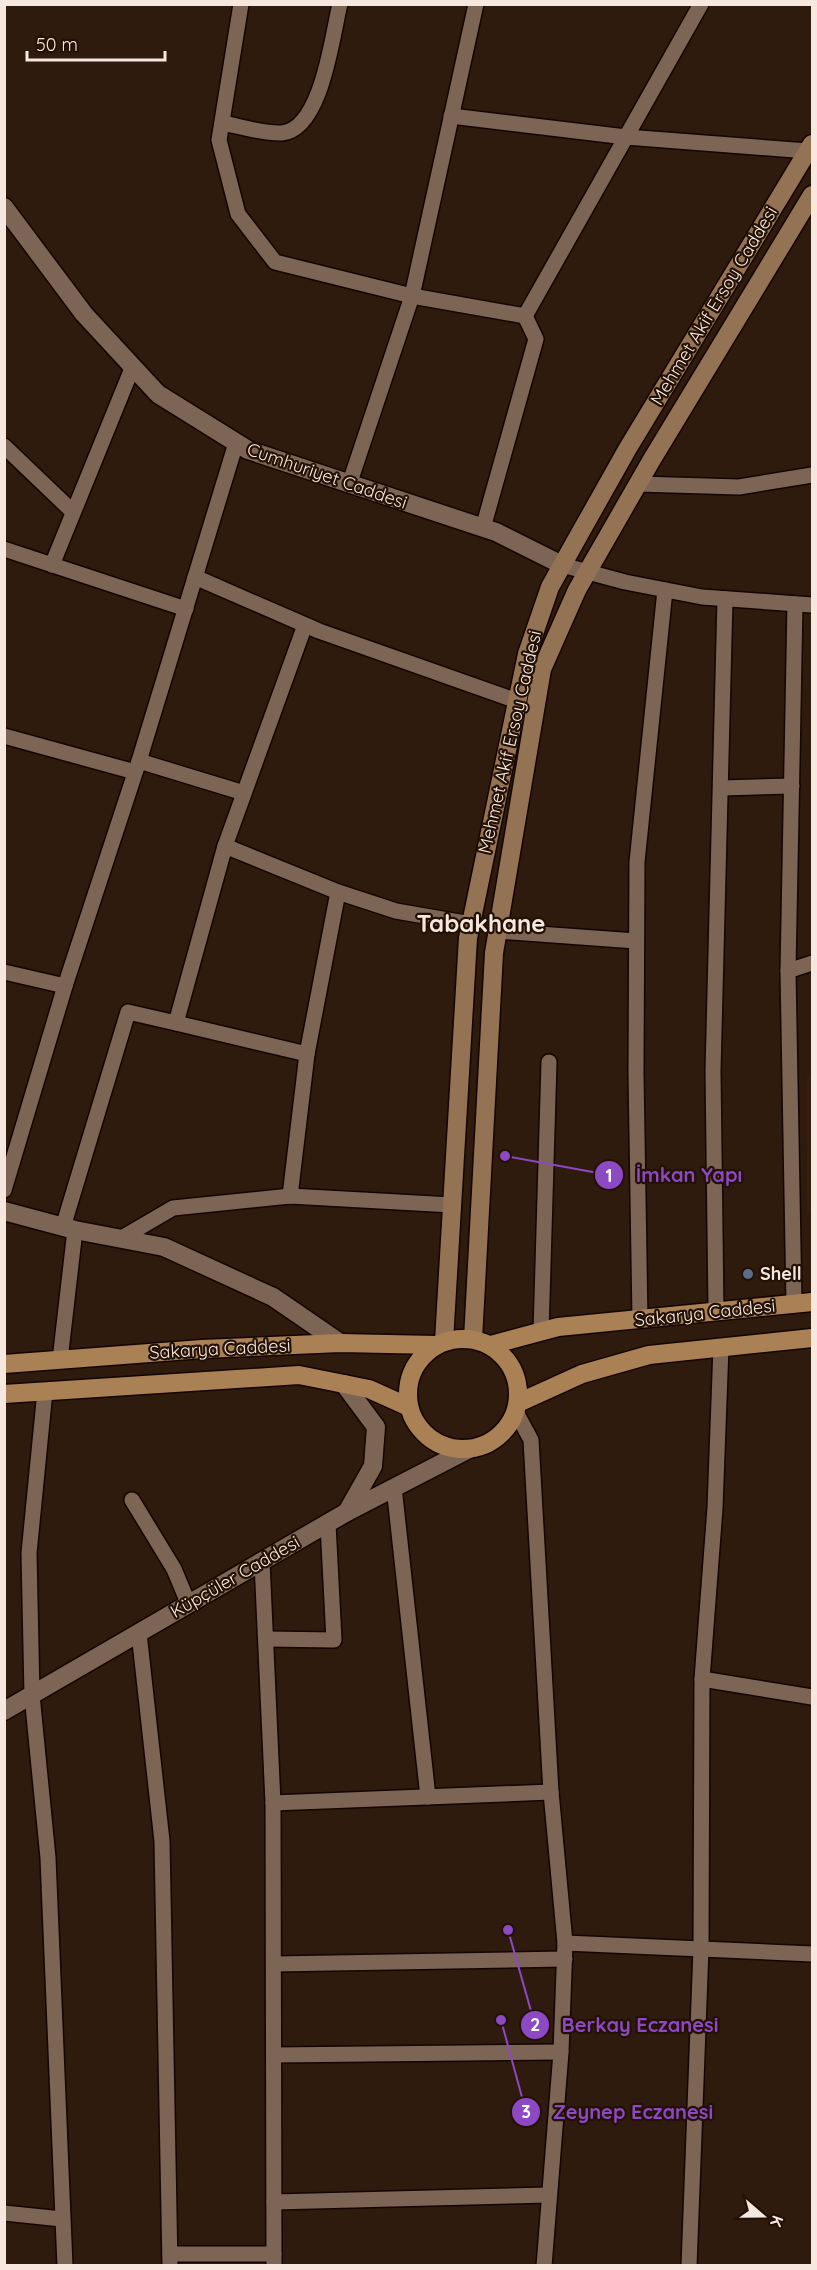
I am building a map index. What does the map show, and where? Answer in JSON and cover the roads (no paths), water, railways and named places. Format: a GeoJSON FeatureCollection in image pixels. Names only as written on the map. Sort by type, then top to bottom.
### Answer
{"type":"FeatureCollection","features":[{"type":"Feature","properties":{"kind":"main road","name":"Mehmet Akif Ersoy Caddesi"},"geometry":{"type":"LineString","coordinates":[[440,1343],[471,924],[527,654],[550,587],[627,448],[810,148]]}},
{"type":"Feature","properties":{"kind":"main road","name":"Mehmet Akif Ersoy Caddesi"},"geometry":{"type":"LineString","coordinates":[[473,1339],[498,931],[542,669],[589,570],[638,484],[813,195]]}},
{"type":"Feature","properties":{"kind":"main road","name":"Sakarya Caddesi"},"geometry":{"type":"LineString","coordinates":[[491,1345],[558,1327],[813,1302]]}},
{"type":"Feature","properties":{"kind":"main road","name":"Sakarya Caddesi"},"geometry":{"type":"LineString","coordinates":[[517,1408],[582,1374],[638,1358],[813,1338]]}},
{"type":"Feature","properties":{"kind":"main road"},"geometry":{"type":"LineString","coordinates":[[473,1339],[491,1345],[504,1356],[513,1370],[518,1386],[517,1408],[508,1426],[497,1437],[484,1445],[469,1449],[453,1448],[438,1443],[425,1434],[415,1422],[409,1407],[408,1389],[412,1371],[422,1356],[440,1343],[473,1339]]}},
{"type":"Feature","properties":{"kind":"main road","name":"Sakarya Caddesi"},"geometry":{"type":"LineString","coordinates":[[4,1364],[202,1349],[339,1343],[440,1343]]}},
{"type":"Feature","properties":{"kind":"main road","name":"Sakarya Caddesi"},"geometry":{"type":"LineString","coordinates":[[4,1394],[299,1375],[369,1389],[409,1407]]}},
{"type":"Feature","properties":{"kind":"street"},"geometry":{"type":"LineString","coordinates":[[241,4],[219,140],[238,214],[275,262],[412,297],[525,316]]}},
{"type":"Feature","properties":{"kind":"street"},"geometry":{"type":"LineString","coordinates":[[222,123],[282,133],[302,124],[317,98],[340,4]]}},
{"type":"Feature","properties":{"kind":"street"},"geometry":{"type":"LineString","coordinates":[[349,485],[412,297],[476,4]]}},
{"type":"Feature","properties":{"kind":"street"},"geometry":{"type":"LineString","coordinates":[[525,316],[701,4]]}},
{"type":"Feature","properties":{"kind":"street"},"geometry":{"type":"LineString","coordinates":[[451,116],[626,137],[810,148]]}},
{"type":"Feature","properties":{"kind":"street","name":"Cumhuriyet Caddesi"},"geometry":{"type":"LineString","coordinates":[[4,207],[10,226],[84,314],[158,394],[248,450],[483,528],[562,565]]}},
{"type":"Feature","properties":{"kind":"street"},"geometry":{"type":"LineString","coordinates":[[483,528],[536,339],[525,316]]}},
{"type":"Feature","properties":{"kind":"street"},"geometry":{"type":"LineString","coordinates":[[52,565],[133,366]]}},
{"type":"Feature","properties":{"kind":"street"},"geometry":{"type":"LineString","coordinates":[[4,1190],[65,986],[137,767],[236,443]]}},
{"type":"Feature","properties":{"kind":"street"},"geometry":{"type":"LineString","coordinates":[[4,446],[73,512]]}},
{"type":"Feature","properties":{"kind":"street"},"geometry":{"type":"LineString","coordinates":[[638,484],[740,487],[813,475]]}},
{"type":"Feature","properties":{"kind":"street"},"geometry":{"type":"LineString","coordinates":[[4,549],[186,609]]}},
{"type":"Feature","properties":{"kind":"street"},"geometry":{"type":"LineString","coordinates":[[562,565],[665,590],[725,599],[813,605]]}},
{"type":"Feature","properties":{"kind":"street"},"geometry":{"type":"LineString","coordinates":[[195,577],[305,625],[517,701]]}},
{"type":"Feature","properties":{"kind":"street"},"geometry":{"type":"LineString","coordinates":[[640,1320],[637,862],[665,590]]}},
{"type":"Feature","properties":{"kind":"street"},"geometry":{"type":"LineString","coordinates":[[716,1311],[713,1071],[722,788],[725,599]]}},
{"type":"Feature","properties":{"kind":"street"},"geometry":{"type":"LineString","coordinates":[[794,1304],[788,971],[795,604]]}},
{"type":"Feature","properties":{"kind":"street"},"geometry":{"type":"LineString","coordinates":[[176,1023],[225,846],[305,625]]}},
{"type":"Feature","properties":{"kind":"street"},"geometry":{"type":"LineString","coordinates":[[4,736],[244,793]]}},
{"type":"Feature","properties":{"kind":"street"},"geometry":{"type":"LineString","coordinates":[[722,788],[792,786]]}},
{"type":"Feature","properties":{"kind":"street"},"geometry":{"type":"LineString","coordinates":[[225,846],[338,892],[396,911],[471,924]]}},
{"type":"Feature","properties":{"kind":"street"},"geometry":{"type":"LineString","coordinates":[[290,1196],[307,1054],[338,892]]}},
{"type":"Feature","properties":{"kind":"street"},"geometry":{"type":"LineString","coordinates":[[498,931],[636,941]]}},
{"type":"Feature","properties":{"kind":"street"},"geometry":{"type":"LineString","coordinates":[[788,971],[813,963]]}},
{"type":"Feature","properties":{"kind":"street"},"geometry":{"type":"LineString","coordinates":[[4,972],[65,986]]}},
{"type":"Feature","properties":{"kind":"street"},"geometry":{"type":"LineString","coordinates":[[60,1359],[69,1228],[128,1011],[307,1054]]}},
{"type":"Feature","properties":{"kind":"street"},"geometry":{"type":"LineString","coordinates":[[541,1332],[549,1062]]}},
{"type":"Feature","properties":{"kind":"street"},"geometry":{"type":"LineString","coordinates":[[120,1239],[173,1208],[290,1196],[452,1205]]}},
{"type":"Feature","properties":{"kind":"street"},"geometry":{"type":"LineString","coordinates":[[4,1211],[69,1228],[164,1247],[273,1297],[339,1343]]}},
{"type":"Feature","properties":{"kind":"street"},"geometry":{"type":"LineString","coordinates":[[689,2265],[701,1949],[702,1679],[715,1508],[721,1347]]}},
{"type":"Feature","properties":{"kind":"street"},"geometry":{"type":"LineString","coordinates":[[344,1384],[376,1427],[373,1466],[347,1512]]}},
{"type":"Feature","properties":{"kind":"street"},"geometry":{"type":"LineString","coordinates":[[45,1391],[29,1553],[32,1695],[48,1858],[65,2265]]}},
{"type":"Feature","properties":{"kind":"street"},"geometry":{"type":"LineString","coordinates":[[517,1408],[531,1440],[550,1792],[565,1951],[561,2052],[544,2265]]}},
{"type":"Feature","properties":{"kind":"street","name":"Küpçüler Caddesi"},"geometry":{"type":"LineString","coordinates":[[4,1711],[347,1512],[469,1449]]}},
{"type":"Feature","properties":{"kind":"street"},"geometry":{"type":"LineString","coordinates":[[394,1487],[428,1797]]}},
{"type":"Feature","properties":{"kind":"street"},"geometry":{"type":"LineString","coordinates":[[132,1500],[174,1569],[189,1605]]}},
{"type":"Feature","properties":{"kind":"street"},"geometry":{"type":"LineString","coordinates":[[266,1639],[334,1640],[328,1524]]}},
{"type":"Feature","properties":{"kind":"street"},"geometry":{"type":"LineString","coordinates":[[140,1633],[162,1841],[170,2260],[274,2260],[273,1803],[262,1562]]}},
{"type":"Feature","properties":{"kind":"street"},"geometry":{"type":"LineString","coordinates":[[702,1679],[813,1697]]}},
{"type":"Feature","properties":{"kind":"street"},"geometry":{"type":"LineString","coordinates":[[273,1803],[550,1792]]}},
{"type":"Feature","properties":{"kind":"street"},"geometry":{"type":"LineString","coordinates":[[273,1964],[565,1951],[701,1949],[813,1954]]}},
{"type":"Feature","properties":{"kind":"street"},"geometry":{"type":"LineString","coordinates":[[274,2055],[561,2052]]}},
{"type":"Feature","properties":{"kind":"street"},"geometry":{"type":"LineString","coordinates":[[274,2202],[548,2196]]}},
{"type":"Feature","properties":{"kind":"street"},"geometry":{"type":"LineString","coordinates":[[4,2213],[62,2219]]}},
{"type":"Feature","properties":{"kind":"place","name":"İmkan Yapı"},"geometry":{"type":"Point","coordinates":[505,1156]}},
{"type":"Feature","properties":{"kind":"place","name":"Shell"},"geometry":{"type":"Point","coordinates":[748,1274]}},
{"type":"Feature","properties":{"kind":"place","name":"Berkay Eczanesi"},"geometry":{"type":"Point","coordinates":[508,1930]}},
{"type":"Feature","properties":{"kind":"place","name":"Zeynep Eczanesi"},"geometry":{"type":"Point","coordinates":[501,2020]}},
{"type":"Feature","properties":{"kind":"district","name":"Tabakhane"},"geometry":{"type":"Point","coordinates":[481,924]}}]}
